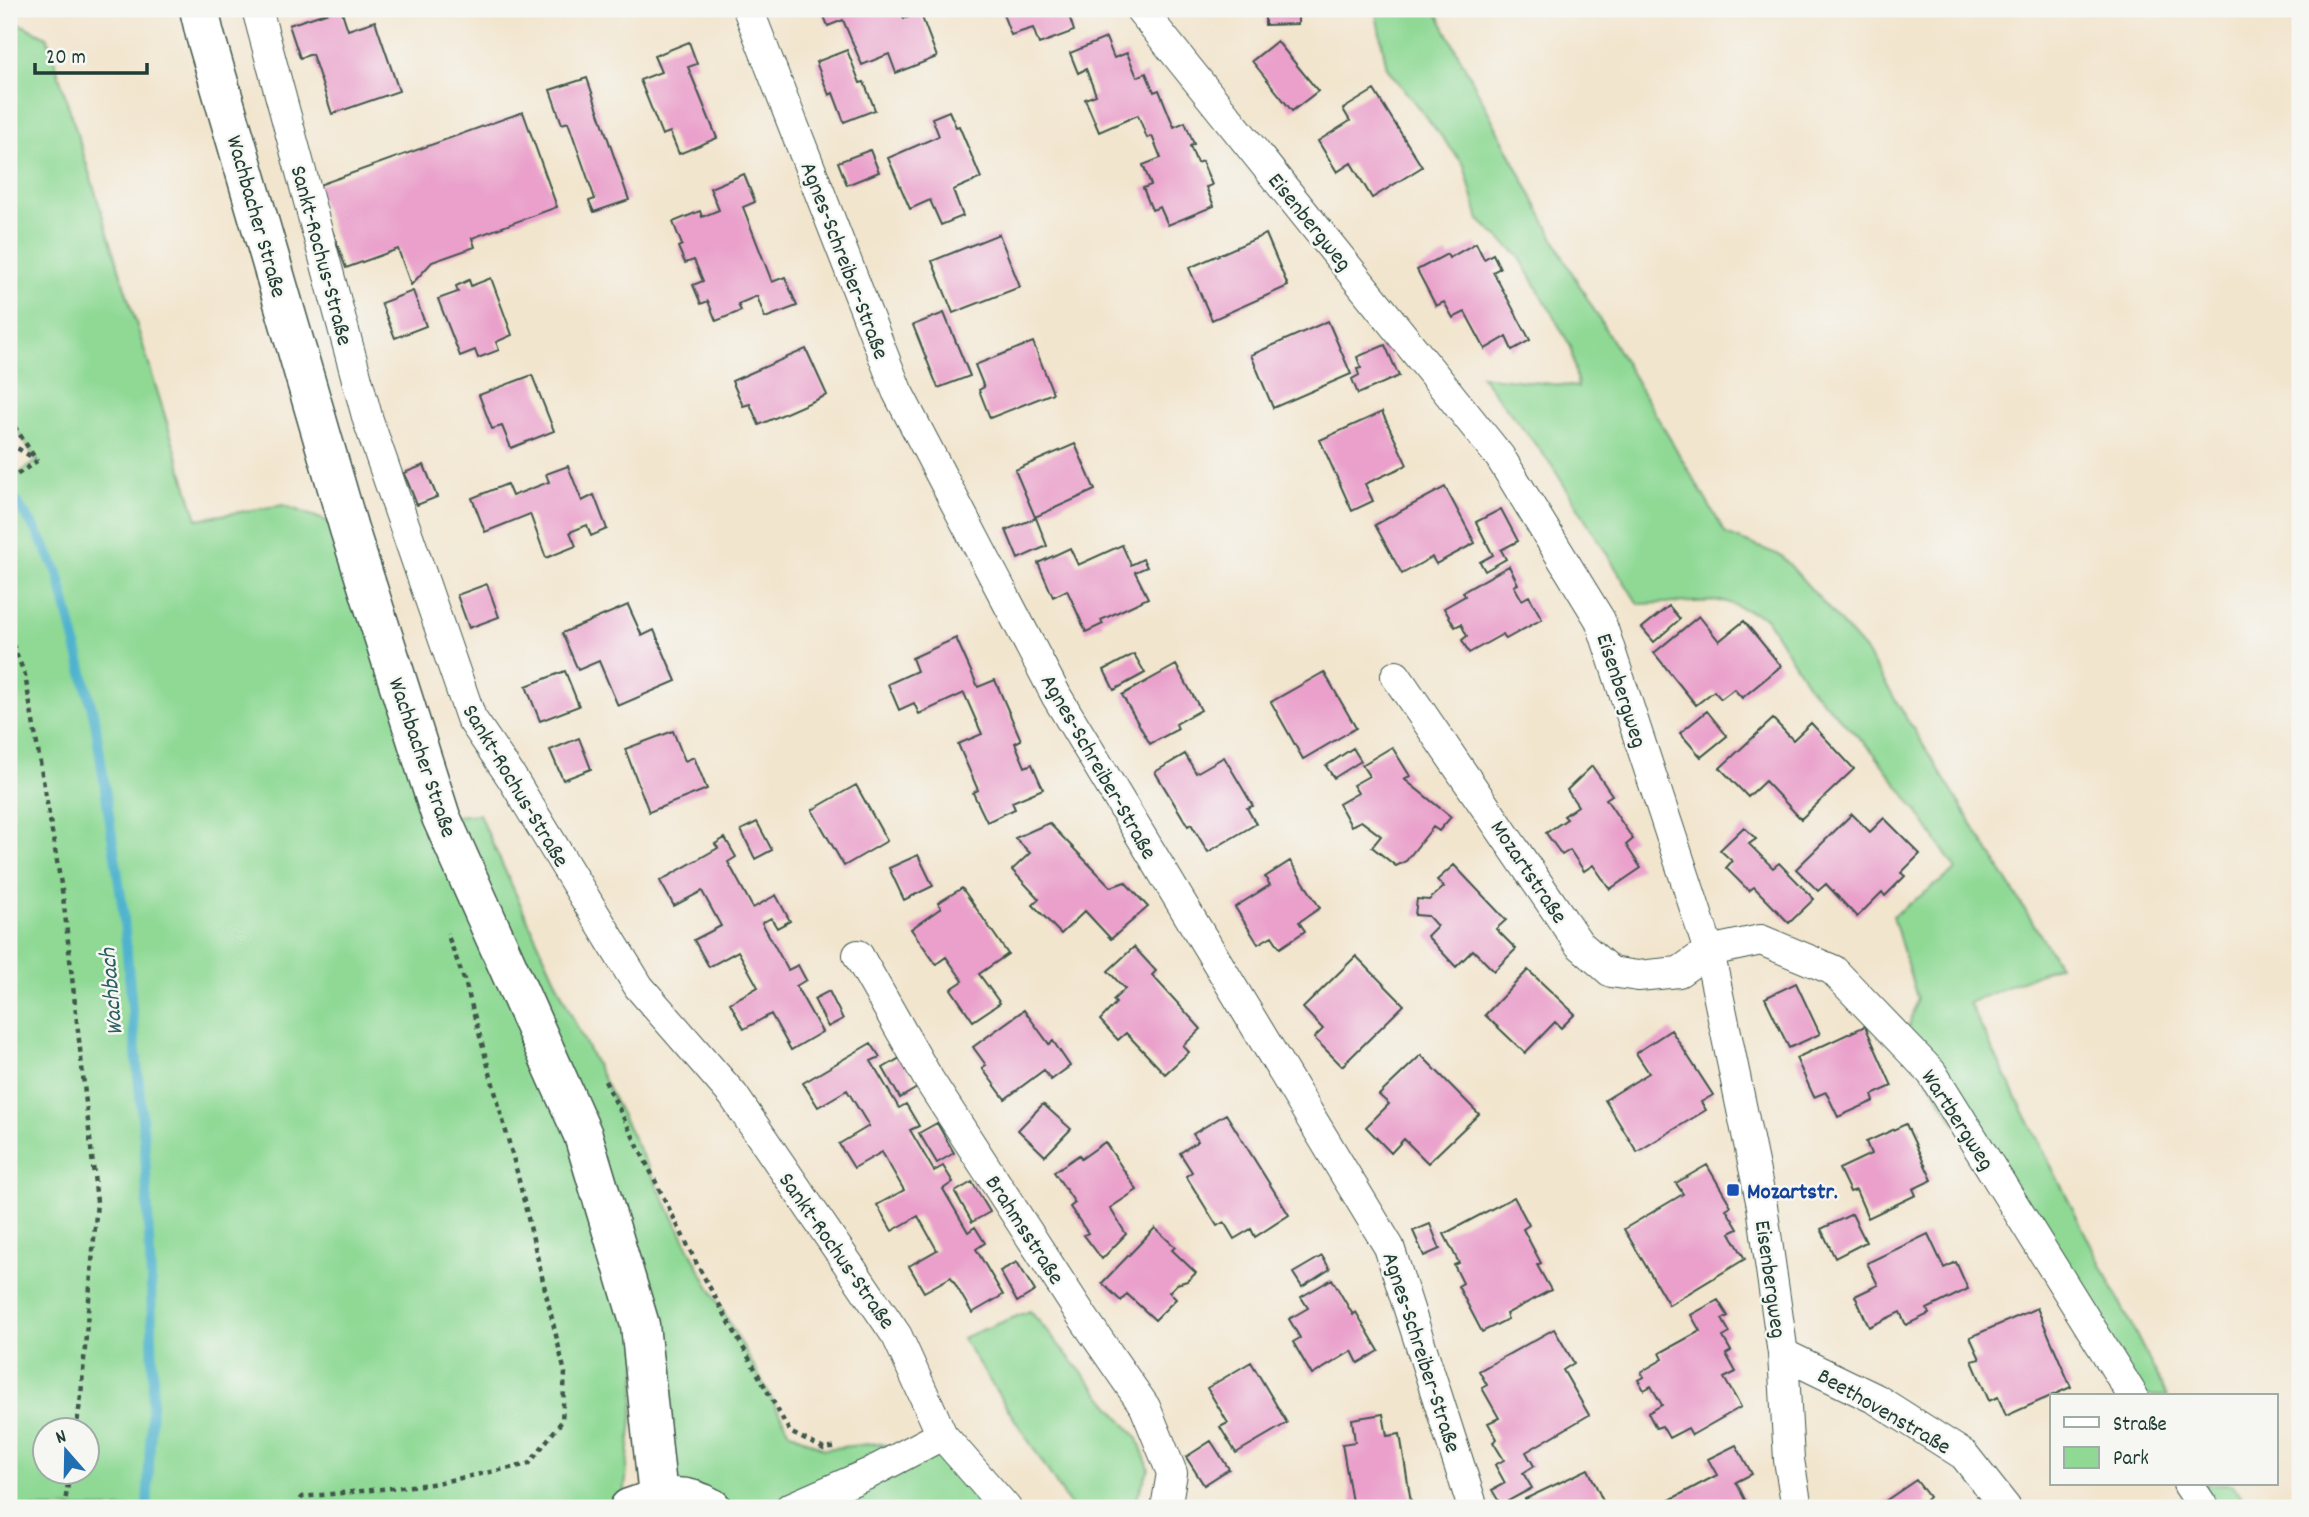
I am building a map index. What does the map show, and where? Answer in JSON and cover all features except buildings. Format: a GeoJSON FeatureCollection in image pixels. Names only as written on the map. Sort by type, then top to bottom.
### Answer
{"type":"FeatureCollection","features":[{"type":"Feature","properties":{"kind":"street","name":"Wachbacher Straße"},"geometry":{"type":"LineString","coordinates":[[200,9],[205,35],[349,529],[441,817],[583,1135],[640,1325],[644,1503],[682,1497],[712,1508]]}},
{"type":"Feature","properties":{"kind":"street","name":"Sankt-Rochus-Straße"},"geometry":{"type":"LineString","coordinates":[[257,9],[368,420],[471,718],[512,778],[639,987],[733,1095],[897,1336],[942,1435]]}},
{"type":"Feature","properties":{"kind":"street","name":"Agnes-Schreiber-Straße"},"geometry":{"type":"LineString","coordinates":[[748,9],[903,404],[1058,697],[1389,1247],[1474,1508]]}},
{"type":"Feature","properties":{"kind":"street","name":"Eisenbergweg"},"geometry":{"type":"LineString","coordinates":[[1140,9],[1500,457],[1600,620],[1709,951],[1762,1206],[1783,1354],[1789,1460],[1797,1508]]}},
{"type":"Feature","properties":{"kind":"street","name":"Mozartstraße"},"geometry":{"type":"LineString","coordinates":[[1396,676],[1579,944],[1611,972],[1638,976],[1679,972],[1709,951]]}},
{"type":"Feature","properties":{"kind":"street","name":"Wartbergweg"},"geometry":{"type":"LineString","coordinates":[[1709,951],[1761,940],[1833,970],[1933,1073],[2132,1394]]}},
{"type":"Feature","properties":{"kind":"street","name":"Brahmsstraße"},"geometry":{"type":"LineString","coordinates":[[858,955],[929,1080],[1082,1316],[1145,1407],[1172,1473],[1166,1508]]}},
{"type":"Feature","properties":{"kind":"street","name":"Beethovenstraße"},"geometry":{"type":"LineString","coordinates":[[1783,1354],[1876,1399],[1964,1455],[2006,1508]]}},
{"type":"Feature","properties":{"kind":"street"},"geometry":{"type":"LineString","coordinates":[[790,1508],[870,1473],[942,1435],[1006,1508]]}},
{"type":"Feature","properties":{"kind":"street"},"geometry":{"type":"LineString","coordinates":[[830,1508],[870,1473]]}},
{"type":"Feature","properties":{"kind":"street"},"geometry":{"type":"LineString","coordinates":[[2189,1486],[2204,1508]]}},
{"type":"Feature","properties":{"kind":"path"},"geometry":{"type":"LineString","coordinates":[[9,418],[37,461]]}},
{"type":"Feature","properties":{"kind":"path"},"geometry":{"type":"LineString","coordinates":[[9,443],[37,461]]}},
{"type":"Feature","properties":{"kind":"path"},"geometry":{"type":"LineString","coordinates":[[9,480],[37,461]]}},
{"type":"Feature","properties":{"kind":"path"},"geometry":{"type":"LineString","coordinates":[[9,635],[24,675],[63,896],[97,1202],[78,1416]]}},
{"type":"Feature","properties":{"kind":"path"},"geometry":{"type":"LineString","coordinates":[[296,1508],[302,1497],[431,1484],[529,1464],[562,1422],[565,1373],[513,1158],[466,985],[443,921]]}},
{"type":"Feature","properties":{"kind":"path"},"geometry":{"type":"LineString","coordinates":[[601,1074],[699,1268],[790,1432],[824,1449],[851,1446]]}},
{"type":"Feature","properties":{"kind":"path"},"geometry":{"type":"LineString","coordinates":[[64,1508],[68,1486]]}},
{"type":"Feature","properties":{"kind":"green space"},"geometry":{"type":"Polygon","coordinates":[[[1375,9],[1435,9],[1567,264],[1726,534],[1782,556],[1864,649],[2059,965],[1969,1003],[2166,1394],[2132,1394],[1904,1043],[1917,998],[1893,916],[1956,870],[1873,752],[1809,687],[1766,618],[1724,601],[1638,604],[1551,464],[1481,376],[1578,387],[1571,347],[1519,256],[1479,220],[1464,165],[1387,68],[1375,9]]]}},
{"type":"Feature","properties":{"kind":"green space"},"geometry":{"type":"Polygon","coordinates":[[[9,19],[47,37],[197,519],[283,505],[349,529],[442,817],[479,814],[576,1025],[699,1268],[790,1432],[824,1449],[878,1443],[908,1453],[942,1435],[1006,1508],[830,1508],[868,1475],[790,1508],[629,1508],[682,1497],[641,1329],[623,1508],[9,1508],[9,480],[37,461],[9,418],[9,19]]]}},
{"type":"Feature","properties":{"kind":"green space"},"geometry":{"type":"Polygon","coordinates":[[[1030,1311],[1138,1439],[1149,1469],[1132,1508],[1072,1508],[962,1338],[1030,1311]]]}},
{"type":"Feature","properties":{"kind":"green space"},"geometry":{"type":"Polygon","coordinates":[[[2189,1486],[2234,1486],[2251,1508],[2204,1508],[2189,1486]]]}},
{"type":"Feature","properties":{"kind":"waterway","name":"Wachbach"},"geometry":{"type":"LineString","coordinates":[[9,492],[36,530],[58,573],[95,721],[123,910],[145,1151],[151,1280],[153,1382],[147,1508]]}},
{"type":"Feature","properties":{"kind":"place","name":"Mozartstr."},"geometry":{"type":"Point","coordinates":[1733,1190]}}]}
